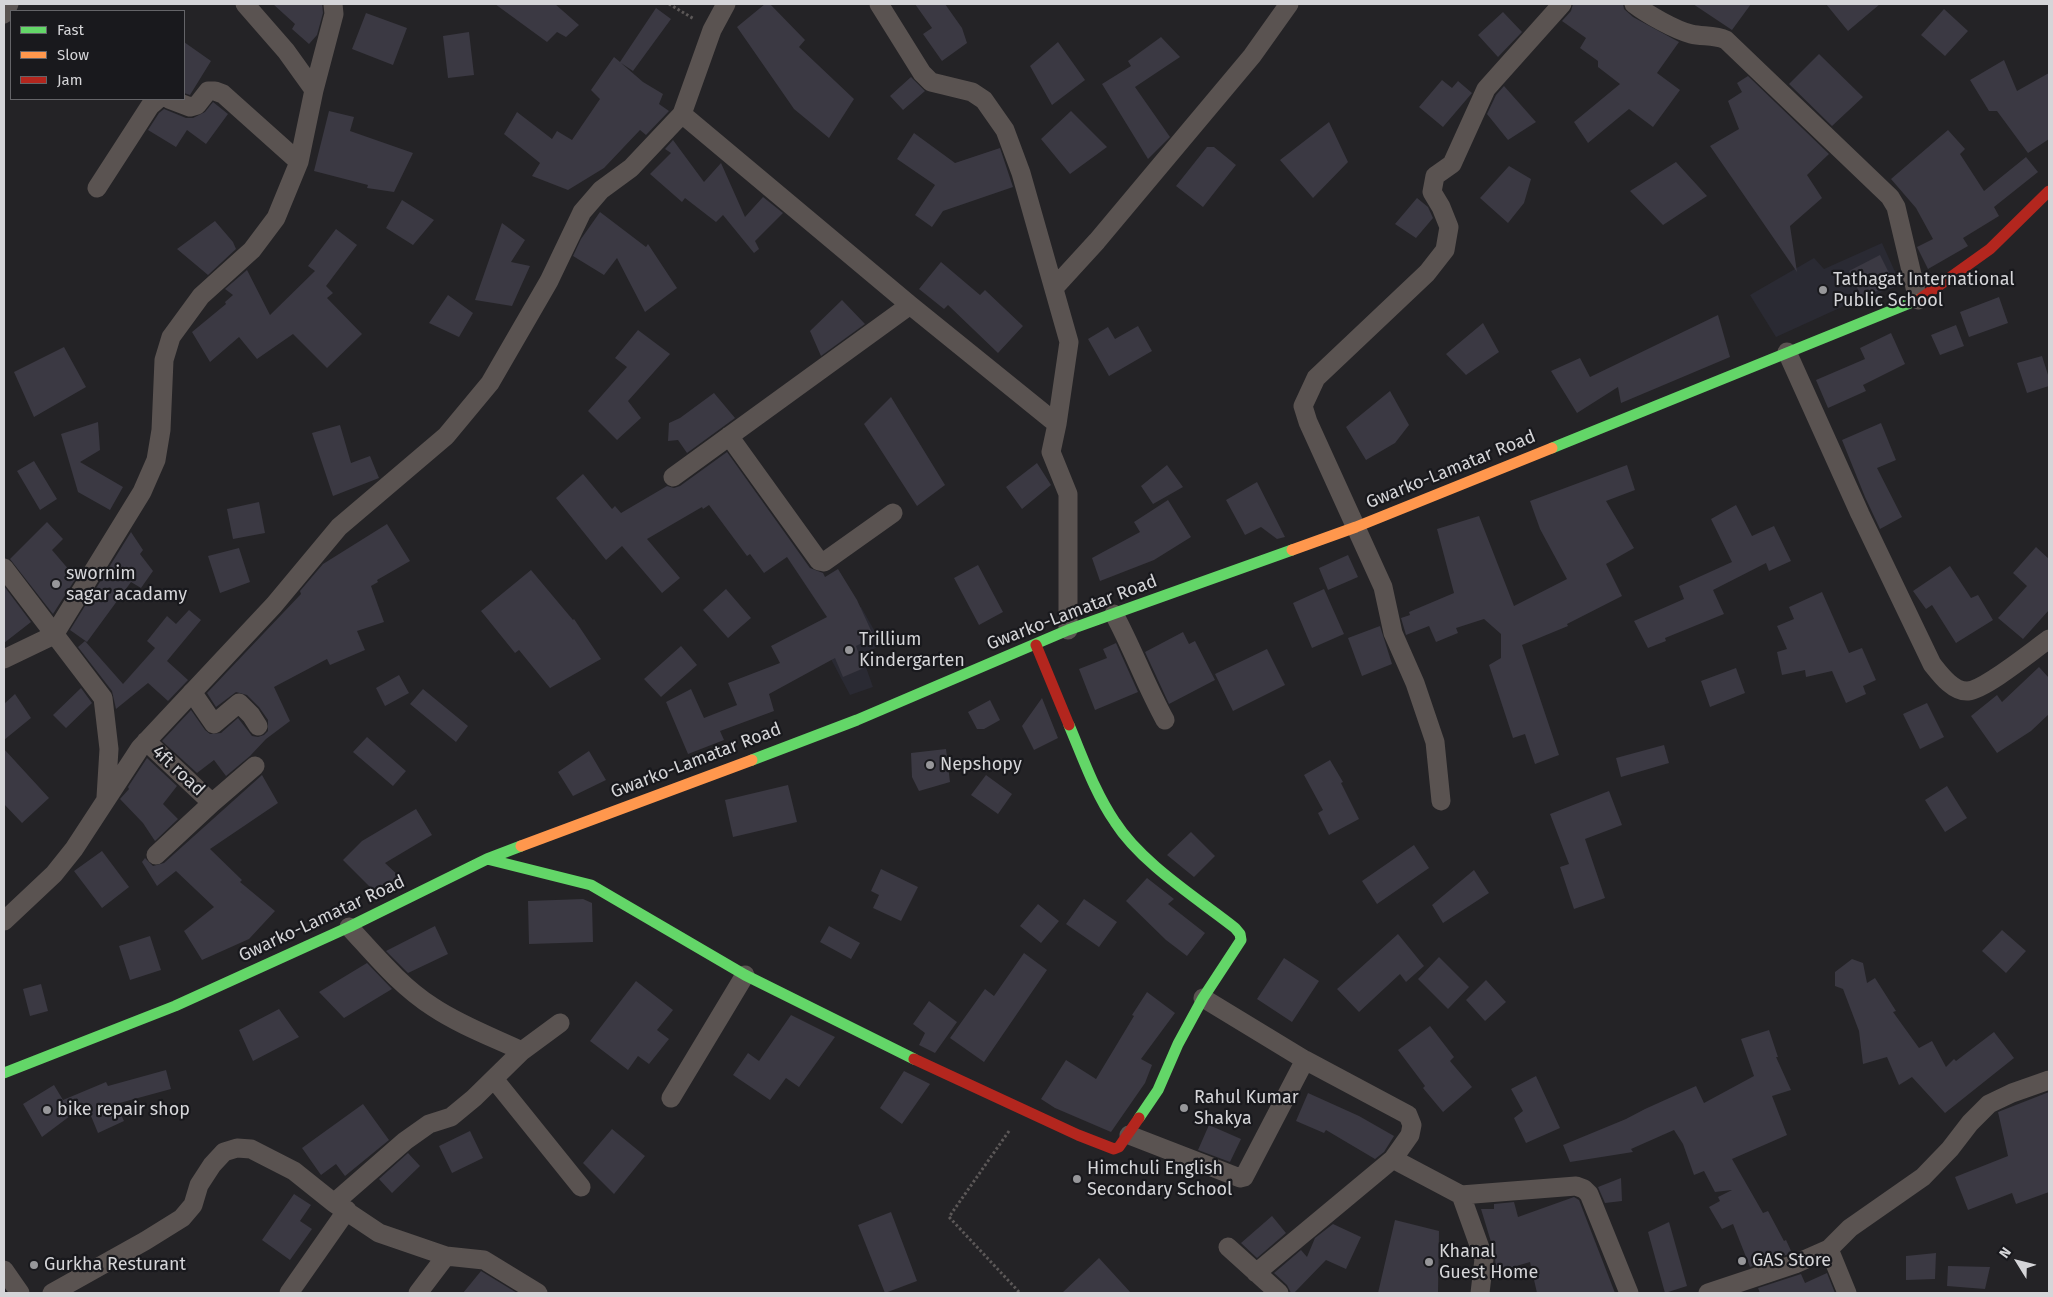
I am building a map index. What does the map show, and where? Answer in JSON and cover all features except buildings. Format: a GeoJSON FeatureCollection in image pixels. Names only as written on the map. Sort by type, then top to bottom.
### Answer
{"type":"FeatureCollection","features":[{"type":"Feature","properties":{"kind":"main road","name":"Gwarko-Lamatar Road"},"geometry":{"type":"LineString","coordinates":[[4,1073],[175,1006],[349,927],[488,860],[857,720],[1068,630],[1356,527],[1918,300],[1990,249],[2049,190]]}},
{"type":"Feature","properties":{"kind":"main road"},"geometry":{"type":"LineString","coordinates":[[488,860],[591,885],[705,950],[744,975],[917,1060],[1078,1135],[1114,1149],[1120,1147],[1158,1090],[1178,1044],[1203,998],[1239,945],[1241,940],[1240,934],[1235,928],[1146,858],[1115,823],[1092,780],[1036,645]]}},
{"type":"Feature","properties":{"kind":"street"},"geometry":{"type":"LineString","coordinates":[[4,14],[9,4]]}},
{"type":"Feature","properties":{"kind":"street"},"geometry":{"type":"LineString","coordinates":[[244,4],[286,51],[314,90]]}},
{"type":"Feature","properties":{"kind":"street"},"geometry":{"type":"LineString","coordinates":[[4,659],[54,635],[142,492],[156,460],[161,430],[164,360],[171,337],[201,296],[252,250],[276,218],[299,162],[314,90],[334,14],[333,4]]}},
{"type":"Feature","properties":{"kind":"street"},"geometry":{"type":"LineString","coordinates":[[4,921],[54,874],[74,849],[146,741],[274,604],[339,527],[446,436],[490,383],[548,281],[582,212],[601,190],[631,168],[682,114],[712,30],[726,4]]}},
{"type":"Feature","properties":{"kind":"street"},"geometry":{"type":"LineString","coordinates":[[879,4],[922,73],[931,82],[972,92],[984,100],[1005,130],[1021,173],[1069,342],[1051,452],[1068,494],[1068,630]]}},
{"type":"Feature","properties":{"kind":"street"},"geometry":{"type":"LineString","coordinates":[[1054,288],[1097,241],[1246,63],[1289,4]]}},
{"type":"Feature","properties":{"kind":"street"},"geometry":{"type":"LineString","coordinates":[[1440,801],[1436,742],[1415,683],[1393,633],[1383,587],[1308,422],[1303,406],[1316,378],[1428,273],[1446,250],[1449,227],[1441,207],[1432,192],[1435,176],[1452,164],[1486,89],[1562,4]]}},
{"type":"Feature","properties":{"kind":"street"},"geometry":{"type":"LineString","coordinates":[[1634,4],[1647,13],[1690,34],[1717,36],[1726,40],[1890,197],[1896,206],[1918,300]]}},
{"type":"Feature","properties":{"kind":"street"},"geometry":{"type":"LineString","coordinates":[[172,100],[190,107],[197,105],[208,91],[223,94],[299,162]]}},
{"type":"Feature","properties":{"kind":"street"},"geometry":{"type":"LineString","coordinates":[[97,188],[150,106],[157,100]]}},
{"type":"Feature","properties":{"kind":"street"},"geometry":{"type":"LineString","coordinates":[[682,114],[910,305],[1057,424]]}},
{"type":"Feature","properties":{"kind":"street"},"geometry":{"type":"LineString","coordinates":[[673,477],[910,305]]}},
{"type":"Feature","properties":{"kind":"street"},"geometry":{"type":"LineString","coordinates":[[1788,352],[1860,514],[1932,664],[1945,680],[1956,688],[1967,691],[1982,686],[2049,640]]}},
{"type":"Feature","properties":{"kind":"street"},"geometry":{"type":"LineString","coordinates":[[729,436],[819,561],[824,562],[893,512]]}},
{"type":"Feature","properties":{"kind":"street"},"geometry":{"type":"LineString","coordinates":[[4,568],[103,698],[109,750],[106,800]]}},
{"type":"Feature","properties":{"kind":"street"},"geometry":{"type":"LineString","coordinates":[[1114,614],[1165,720]]}},
{"type":"Feature","properties":{"kind":"street"},"geometry":{"type":"LineString","coordinates":[[192,692],[214,724],[238,703],[254,721]]}},
{"type":"Feature","properties":{"kind":"street","name":"4ft road"},"geometry":{"type":"LineString","coordinates":[[146,741],[212,803],[255,766]]}},
{"type":"Feature","properties":{"kind":"street"},"geometry":{"type":"LineString","coordinates":[[156,855],[212,803]]}},
{"type":"Feature","properties":{"kind":"street"},"geometry":{"type":"LineString","coordinates":[[349,927],[403,984],[433,1007],[480,1032],[522,1051]]}},
{"type":"Feature","properties":{"kind":"street"},"geometry":{"type":"LineString","coordinates":[[671,1098],[744,975]]}},
{"type":"Feature","properties":{"kind":"street"},"geometry":{"type":"LineString","coordinates":[[1203,998],[1305,1060],[1408,1115],[1412,1125],[1410,1134],[1392,1159],[1256,1273]]}},
{"type":"Feature","properties":{"kind":"street"},"geometry":{"type":"LineString","coordinates":[[288,1293],[341,1207],[404,1141],[429,1124],[451,1117],[522,1051],[560,1022]]}},
{"type":"Feature","properties":{"kind":"street"},"geometry":{"type":"LineString","coordinates":[[1129,1135],[1240,1178],[1244,1177],[1305,1060]]}},
{"type":"Feature","properties":{"kind":"street"},"geometry":{"type":"LineString","coordinates":[[494,1079],[581,1187]]}},
{"type":"Feature","properties":{"kind":"street"},"geometry":{"type":"LineString","coordinates":[[1708,1293],[1794,1264],[1830,1249],[1850,1228],[1923,1177],[1950,1150],[1970,1123],[1989,1104],[2012,1093],[2049,1080]]}},
{"type":"Feature","properties":{"kind":"street"},"geometry":{"type":"LineString","coordinates":[[52,1293],[182,1218],[193,1205],[199,1185],[207,1172],[224,1152],[238,1148],[251,1149],[294,1171],[379,1233],[446,1256],[484,1260],[538,1293]]}},
{"type":"Feature","properties":{"kind":"street"},"geometry":{"type":"LineString","coordinates":[[1392,1159],[1462,1195],[1576,1186],[1584,1189],[1589,1194],[1629,1293]]}},
{"type":"Feature","properties":{"kind":"street"},"geometry":{"type":"LineString","coordinates":[[1462,1195],[1484,1259],[1480,1293]]}},
{"type":"Feature","properties":{"kind":"street"},"geometry":{"type":"LineString","coordinates":[[1228,1247],[1278,1293]]}},
{"type":"Feature","properties":{"kind":"street"},"geometry":{"type":"LineString","coordinates":[[1830,1249],[1847,1293]]}},
{"type":"Feature","properties":{"kind":"street"},"geometry":{"type":"LineString","coordinates":[[418,1293],[446,1256]]}},
{"type":"Feature","properties":{"kind":"street"},"geometry":{"type":"LineString","coordinates":[[4,1270],[20,1293]]}},
{"type":"Feature","properties":{"kind":"path"},"geometry":{"type":"LineString","coordinates":[[669,4],[712,30]]}},
{"type":"Feature","properties":{"kind":"path"},"geometry":{"type":"LineString","coordinates":[[1020,1293],[949,1216],[1024,1110]]}},
{"type":"Feature","properties":{"kind":"shaded area","name":"Tathagat International Public School"},"geometry":{"type":"Polygon","coordinates":[[[1882,243],[1901,285],[1844,306],[1776,337],[1750,295],[1814,258],[1824,269],[1882,243]]]}},
{"type":"Feature","properties":{"kind":"shaded area","name":"Trillium Kindergarten"},"geometry":{"type":"Polygon","coordinates":[[[861,607],[882,644],[862,656],[873,687],[850,695],[814,627],[861,607]]]}},
{"type":"Feature","properties":{"kind":"traffic: fast"},"geometry":{"type":"LineString","coordinates":[[1552,448],[1920,299]]}},
{"type":"Feature","properties":{"kind":"traffic: fast"},"geometry":{"type":"LineString","coordinates":[[752,760],[857,720],[1068,630],[1292,550]]}},
{"type":"Feature","properties":{"kind":"traffic: fast"},"geometry":{"type":"LineString","coordinates":[[1069,725],[1101,799],[1126,837],[1154,866],[1235,928],[1240,934],[1241,940],[1203,998],[1178,1044],[1158,1090],[1139,1118]]}},
{"type":"Feature","properties":{"kind":"traffic: fast"},"geometry":{"type":"LineString","coordinates":[[4,1073],[175,1006],[349,927],[487,859],[521,846]]}},
{"type":"Feature","properties":{"kind":"traffic: fast"},"geometry":{"type":"LineString","coordinates":[[487,859],[591,885],[745,975],[914,1059]]}},
{"type":"Feature","properties":{"kind":"traffic: slow"},"geometry":{"type":"LineString","coordinates":[[1292,550],[1356,527],[1552,448]]}},
{"type":"Feature","properties":{"kind":"traffic: slow"},"geometry":{"type":"LineString","coordinates":[[521,846],[752,760]]}},
{"type":"Feature","properties":{"kind":"traffic: jam"},"geometry":{"type":"LineString","coordinates":[[1920,299],[1990,249],[2049,191]]}},
{"type":"Feature","properties":{"kind":"traffic: jam"},"geometry":{"type":"LineString","coordinates":[[1036,645],[1069,725]]}},
{"type":"Feature","properties":{"kind":"traffic: jam"},"geometry":{"type":"LineString","coordinates":[[914,1059],[1078,1135],[1114,1149],[1119,1147],[1139,1118]]}},
{"type":"Feature","properties":{"kind":"place","name":"Tathagat International Public School"},"geometry":{"type":"Point","coordinates":[1823,290]}},
{"type":"Feature","properties":{"kind":"place","name":"swornim sagar acadamy"},"geometry":{"type":"Point","coordinates":[56,584]}},
{"type":"Feature","properties":{"kind":"place","name":"Trillium Kindergarten"},"geometry":{"type":"Point","coordinates":[849,650]}},
{"type":"Feature","properties":{"kind":"place","name":"Nepshopy"},"geometry":{"type":"Point","coordinates":[930,765]}},
{"type":"Feature","properties":{"kind":"place","name":"Rahul Kumar Shakya"},"geometry":{"type":"Point","coordinates":[1184,1108]}},
{"type":"Feature","properties":{"kind":"place","name":"bike repair shop"},"geometry":{"type":"Point","coordinates":[47,1110]}},
{"type":"Feature","properties":{"kind":"place","name":"Himchuli English Secondary School"},"geometry":{"type":"Point","coordinates":[1077,1179]}},
{"type":"Feature","properties":{"kind":"place","name":"GAS Store"},"geometry":{"type":"Point","coordinates":[1742,1261]}},
{"type":"Feature","properties":{"kind":"place","name":"Khanal Guest Home"},"geometry":{"type":"Point","coordinates":[1429,1262]}},
{"type":"Feature","properties":{"kind":"place","name":"Gurkha Resturant"},"geometry":{"type":"Point","coordinates":[34,1265]}}]}
